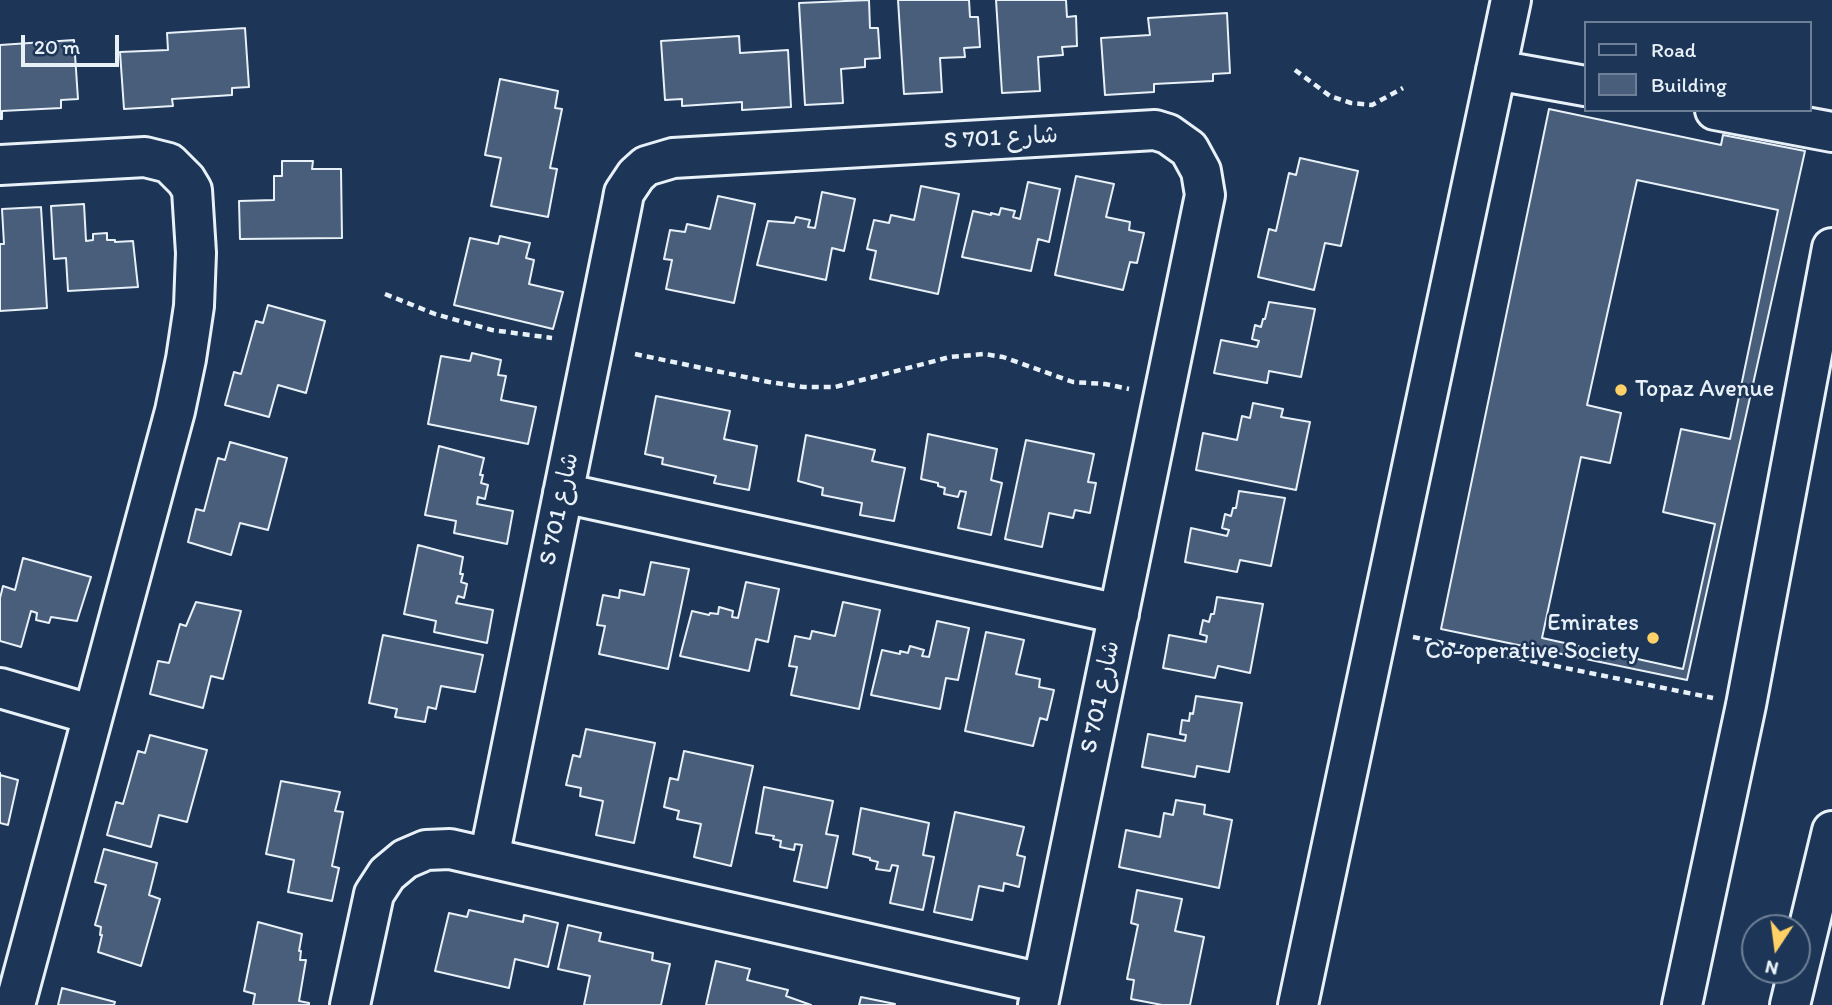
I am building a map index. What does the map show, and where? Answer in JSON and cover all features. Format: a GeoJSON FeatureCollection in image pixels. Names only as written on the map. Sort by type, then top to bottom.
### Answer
{"type":"FeatureCollection","features":[{"type":"Feature","properties":{"kind":"street"},"geometry":{"type":"LineString","coordinates":[[1298,1005],[1511,0]]}},
{"type":"Feature","properties":{"kind":"street"},"geometry":{"type":"LineString","coordinates":[[1496,70],[1584,86]]}},
{"type":"Feature","properties":{"kind":"street"},"geometry":{"type":"LineString","coordinates":[[1726,112],[1832,132]]}},
{"type":"Feature","properties":{"kind":"street","name":"S 701 شارع"},"geometry":{"type":"LineString","coordinates":[[489,858],[624,193],[636,175],[646,166],[673,158],[1155,131],[1168,134],[1189,149],[1196,160],[1204,182],[1205,195],[1040,994]]}},
{"type":"Feature","properties":{"kind":"street"},"geometry":{"type":"LineString","coordinates":[[0,165],[158,158],[169,163],[187,180],[194,202],[196,253],[186,359],[15,1005]]}},
{"type":"Feature","properties":{"kind":"street"},"geometry":{"type":"LineString","coordinates":[[1682,1005],[1746,705],[1832,248]]}},
{"type":"Feature","properties":{"kind":"street"},"geometry":{"type":"LineString","coordinates":[[563,493],[1119,614]]}},
{"type":"Feature","properties":{"kind":"street"},"geometry":{"type":"LineString","coordinates":[[0,688],[93,715]]}},
{"type":"Feature","properties":{"kind":"street"},"geometry":{"type":"LineString","coordinates":[[1790,1005],[1832,831]]}},
{"type":"Feature","properties":{"kind":"street"},"geometry":{"type":"LineString","coordinates":[[350,1005],[374,894],[387,874],[405,859],[426,850],[450,849],[1040,994]]}},
{"type":"Feature","properties":{"kind":"path"},"geometry":{"type":"LineString","coordinates":[[1294,69],[1330,96],[1351,103],[1372,105],[1403,88]]}},
{"type":"Feature","properties":{"kind":"path"},"geometry":{"type":"LineString","coordinates":[[384,294],[435,314],[492,330],[552,338]]}},
{"type":"Feature","properties":{"kind":"path"},"geometry":{"type":"LineString","coordinates":[[635,354],[803,387],[835,387],[950,357],[984,354],[1003,357],[1073,382],[1105,384],[1164,396]]}},
{"type":"Feature","properties":{"kind":"path"},"geometry":{"type":"LineString","coordinates":[[1377,630],[1746,705]]}},
{"type":"Feature","properties":{"kind":"building"},"geometry":{"type":"Polygon","coordinates":[[[869,0],[870,28],[878,28],[880,58],[865,59],[865,67],[841,69],[843,103],[805,105],[799,3],[869,0]]]}},
{"type":"Feature","properties":{"kind":"building"},"geometry":{"type":"Polygon","coordinates":[[[898,0],[969,0],[970,17],[978,17],[980,47],[964,48],[965,57],[940,58],[942,92],[904,94],[898,0]]]}},
{"type":"Feature","properties":{"kind":"building"},"geometry":{"type":"Polygon","coordinates":[[[996,0],[1066,0],[1067,17],[1076,16],[1077,46],[1062,47],[1063,55],[1038,57],[1040,91],[1002,93],[996,0]]]}},
{"type":"Feature","properties":{"kind":"building"},"geometry":{"type":"Polygon","coordinates":[[[1227,13],[1230,73],[1213,74],[1213,81],[1154,84],[1154,92],[1105,95],[1101,38],[1150,35],[1148,18],[1227,13]]]}},
{"type":"Feature","properties":{"kind":"building"},"geometry":{"type":"Polygon","coordinates":[[[245,28],[249,87],[232,88],[232,95],[172,99],[173,106],[124,109],[120,52],[168,50],[167,33],[245,28]]]}},
{"type":"Feature","properties":{"kind":"building"},"geometry":{"type":"Polygon","coordinates":[[[739,36],[740,53],[788,50],[791,107],[742,110],[742,102],[682,106],[682,99],[665,100],[661,41],[739,36]]]}},
{"type":"Feature","properties":{"kind":"building"},"geometry":{"type":"Polygon","coordinates":[[[74,40],[78,99],[61,100],[61,108],[2,111],[0,119],[0,45],[74,40]]]}},
{"type":"Feature","properties":{"kind":"building"},"geometry":{"type":"Polygon","coordinates":[[[500,79],[558,91],[555,108],[562,109],[550,168],[557,169],[548,217],[491,206],[501,158],[485,155],[500,79]]]}},
{"type":"Feature","properties":{"kind":"building","name":"Topaz Avenue"},"geometry":{"type":"Polygon","coordinates":[[[1549,109],[1721,145],[1723,135],[1805,151],[1687,680],[1441,629],[1549,109]]]}},
{"type":"Feature","properties":{"kind":"building"},"geometry":{"type":"Polygon","coordinates":[[[1300,158],[1358,171],[1341,246],[1325,243],[1314,290],[1258,277],[1269,229],[1276,231],[1289,173],[1296,175],[1300,158]]]}},
{"type":"Feature","properties":{"kind":"building"},"geometry":{"type":"Polygon","coordinates":[[[282,161],[313,161],[312,169],[341,169],[342,238],[240,239],[239,201],[274,200],[274,176],[282,176],[282,161]]]}},
{"type":"Feature","properties":{"kind":"building"},"geometry":{"type":"Polygon","coordinates":[[[1076,176],[1114,184],[1106,217],[1130,222],[1129,230],[1144,233],[1137,263],[1130,262],[1123,290],[1055,275],[1076,176]]]}},
{"type":"Feature","properties":{"kind":"building"},"geometry":{"type":"Polygon","coordinates":[[[1637,180],[1778,210],[1730,439],[1681,429],[1663,512],[1715,524],[1683,669],[1542,638],[1581,457],[1610,463],[1621,413],[1587,405],[1637,180]]]}},
{"type":"Feature","properties":{"kind":"building"},"geometry":{"type":"Polygon","coordinates":[[[1028,182],[1060,189],[1049,242],[1038,239],[1031,271],[962,257],[973,211],[999,215],[1001,208],[1015,211],[1013,217],[1020,219],[1028,182]]]}},
{"type":"Feature","properties":{"kind":"building"},"geometry":{"type":"Polygon","coordinates":[[[921,186],[959,194],[938,294],[870,279],[876,251],[867,249],[874,220],[889,223],[891,215],[914,220],[921,186]]]}},
{"type":"Feature","properties":{"kind":"building"},"geometry":{"type":"Polygon","coordinates":[[[822,192],[855,199],[844,251],[832,248],[826,280],[757,265],[768,221],[794,223],[796,217],[810,220],[808,227],[815,228],[822,192]]]}},
{"type":"Feature","properties":{"kind":"building"},"geometry":{"type":"Polygon","coordinates":[[[718,196],[755,204],[734,303],[666,289],[672,260],[664,259],[670,230],[685,232],[687,224],[710,229],[718,196]]]}},
{"type":"Feature","properties":{"kind":"building"},"geometry":{"type":"Polygon","coordinates":[[[84,204],[86,241],[93,240],[93,234],[107,233],[107,240],[133,241],[138,287],[68,291],[66,258],[54,259],[51,206],[84,204]]]}},
{"type":"Feature","properties":{"kind":"building"},"geometry":{"type":"Polygon","coordinates":[[[41,207],[47,308],[0,311],[0,244],[4,244],[2,209],[41,207]]]}},
{"type":"Feature","properties":{"kind":"building"},"geometry":{"type":"Polygon","coordinates":[[[500,236],[530,243],[526,258],[534,260],[529,284],[563,292],[553,329],[454,305],[470,238],[498,244],[500,236]]]}},
{"type":"Feature","properties":{"kind":"building"},"geometry":{"type":"Polygon","coordinates":[[[1269,302],[1315,309],[1301,377],[1269,371],[1267,383],[1214,373],[1221,340],[1257,347],[1259,341],[1252,339],[1255,325],[1261,327],[1269,302]]]}},
{"type":"Feature","properties":{"kind":"building"},"geometry":{"type":"Polygon","coordinates":[[[268,305],[325,321],[306,393],[278,385],[269,417],[225,405],[234,372],[241,374],[256,321],[263,323],[268,305]]]}},
{"type":"Feature","properties":{"kind":"building"},"geometry":{"type":"Polygon","coordinates":[[[472,353],[501,360],[498,375],[506,376],[501,400],[536,407],[528,444],[428,424],[441,356],[470,361],[472,353]]]}},
{"type":"Feature","properties":{"kind":"building"},"geometry":{"type":"Polygon","coordinates":[[[656,396],[730,411],[724,439],[757,446],[749,490],[714,483],[716,476],[662,464],[663,458],[645,454],[656,396]]]}},
{"type":"Feature","properties":{"kind":"building"},"geometry":{"type":"Polygon","coordinates":[[[1253,403],[1283,409],[1281,417],[1310,422],[1296,490],[1196,470],[1203,433],[1237,440],[1242,416],[1250,418],[1253,403]]]}},
{"type":"Feature","properties":{"kind":"building"},"geometry":{"type":"Polygon","coordinates":[[[928,434],[997,449],[991,480],[1002,483],[991,535],[958,528],[966,492],[960,491],[958,497],[944,494],[945,488],[938,486],[938,483],[921,479],[928,434]]]}},
{"type":"Feature","properties":{"kind":"building"},"geometry":{"type":"Polygon","coordinates":[[[806,435],[875,450],[872,461],[905,468],[894,521],[860,515],[862,503],[822,495],[823,488],[798,481],[806,435]]]}},
{"type":"Feature","properties":{"kind":"building"},"geometry":{"type":"Polygon","coordinates":[[[1026,440],[1094,454],[1088,482],[1096,483],[1090,513],[1075,510],[1073,518],[1049,513],[1042,547],[1005,539],[1026,440]]]}},
{"type":"Feature","properties":{"kind":"building"},"geometry":{"type":"Polygon","coordinates":[[[230,442],[287,458],[268,530],[240,523],[231,555],[188,542],[196,509],[204,511],[218,458],[225,460],[230,442]]]}},
{"type":"Feature","properties":{"kind":"building"},"geometry":{"type":"Polygon","coordinates":[[[439,446],[484,458],[481,483],[488,485],[485,499],[478,497],[477,504],[513,511],[507,544],[454,533],[456,521],[425,515],[439,446]]]}},
{"type":"Feature","properties":{"kind":"building"},"geometry":{"type":"Polygon","coordinates":[[[1239,491],[1285,498],[1271,566],[1240,560],[1237,572],[1185,562],[1191,528],[1227,536],[1229,530],[1222,528],[1225,514],[1231,516],[1233,508],[1236,508],[1239,491]]]}},
{"type":"Feature","properties":{"kind":"building"},"geometry":{"type":"Polygon","coordinates":[[[418,545],[463,557],[461,582],[467,584],[464,598],[458,596],[456,603],[493,610],[487,643],[434,632],[436,621],[404,614],[418,545]]]}},
{"type":"Feature","properties":{"kind":"building"},"geometry":{"type":"Polygon","coordinates":[[[23,558],[91,577],[77,621],[51,617],[49,623],[36,620],[37,613],[31,611],[21,647],[0,641],[0,598],[3,586],[15,590],[23,558]]]}},
{"type":"Feature","properties":{"kind":"building"},"geometry":{"type":"Polygon","coordinates":[[[651,562],[689,569],[668,669],[599,654],[605,626],[597,625],[603,595],[619,598],[620,590],[644,595],[651,562]]]}},
{"type":"Feature","properties":{"kind":"building"},"geometry":{"type":"Polygon","coordinates":[[[746,582],[779,589],[768,642],[756,639],[749,671],[680,656],[692,611],[718,614],[719,607],[733,611],[732,617],[738,618],[746,582]]]}},
{"type":"Feature","properties":{"kind":"building"},"geometry":{"type":"Polygon","coordinates":[[[1217,597],[1263,604],[1250,673],[1218,666],[1215,678],[1163,668],[1169,635],[1206,642],[1207,636],[1200,634],[1203,620],[1209,622],[1211,614],[1214,614],[1217,597]]]}},
{"type":"Feature","properties":{"kind":"building"},"geometry":{"type":"Polygon","coordinates":[[[196,602],[241,611],[223,679],[211,676],[203,708],[150,694],[158,661],[169,663],[180,624],[186,626],[196,602]]]}},
{"type":"Feature","properties":{"kind":"building"},"geometry":{"type":"Polygon","coordinates":[[[843,602],[880,610],[859,709],[791,695],[797,667],[789,666],[795,636],[810,639],[812,631],[835,636],[843,602]]]}},
{"type":"Feature","properties":{"kind":"building"},"geometry":{"type":"Polygon","coordinates":[[[937,621],[969,628],[958,680],[946,678],[940,709],[871,695],[882,650],[908,653],[910,646],[924,650],[922,656],[929,657],[937,621]]]}},
{"type":"Feature","properties":{"kind":"building"},"geometry":{"type":"Polygon","coordinates":[[[986,632],[1024,640],[1016,674],[1040,679],[1039,687],[1054,690],[1047,720],[1040,718],[1033,746],[965,731],[986,632]]]}},
{"type":"Feature","properties":{"kind":"building"},"geometry":{"type":"Polygon","coordinates":[[[383,635],[483,655],[475,692],[441,686],[436,709],[428,707],[425,722],[395,717],[397,709],[369,703],[383,635]]]}},
{"type":"Feature","properties":{"kind":"building"},"geometry":{"type":"Polygon","coordinates":[[[1196,696],[1242,703],[1229,772],[1197,766],[1195,777],[1142,767],[1148,734],[1185,741],[1186,735],[1180,734],[1182,720],[1189,721],[1196,696]]]}},
{"type":"Feature","properties":{"kind":"building"},"geometry":{"type":"Polygon","coordinates":[[[586,729],[655,743],[634,843],[596,835],[603,801],[580,796],[581,788],[566,785],[573,755],[580,757],[586,729]]]}},
{"type":"Feature","properties":{"kind":"building"},"geometry":{"type":"Polygon","coordinates":[[[150,735],[207,750],[187,822],[159,815],[151,847],[107,835],[116,802],[123,804],[138,751],[145,753],[150,735]]]}},
{"type":"Feature","properties":{"kind":"building"},"geometry":{"type":"Polygon","coordinates":[[[684,751],[753,766],[731,866],[694,857],[701,824],[677,819],[679,811],[664,807],[670,778],[678,780],[684,751]]]}},
{"type":"Feature","properties":{"kind":"building"},"geometry":{"type":"Polygon","coordinates":[[[0,775],[18,780],[8,825],[0,823],[0,775]]]}},
{"type":"Feature","properties":{"kind":"building"},"geometry":{"type":"Polygon","coordinates":[[[281,781],[340,792],[335,811],[343,812],[332,866],[339,868],[332,901],[288,892],[294,860],[266,854],[281,781]]]}},
{"type":"Feature","properties":{"kind":"building"},"geometry":{"type":"Polygon","coordinates":[[[764,787],[833,801],[826,834],[838,836],[827,888],[794,881],[802,845],[795,844],[794,850],[780,847],[781,841],[773,839],[774,836],[756,833],[764,787]]]}},
{"type":"Feature","properties":{"kind":"building"},"geometry":{"type":"Polygon","coordinates":[[[1176,800],[1205,805],[1204,814],[1232,820],[1219,888],[1119,867],[1126,830],[1160,837],[1164,813],[1173,815],[1176,800]]]}},
{"type":"Feature","properties":{"kind":"building"},"geometry":{"type":"Polygon","coordinates":[[[861,808],[929,823],[923,855],[934,857],[923,910],[890,903],[898,866],[892,865],[890,871],[876,869],[878,862],[853,854],[861,808]]]}},
{"type":"Feature","properties":{"kind":"building"},"geometry":{"type":"Polygon","coordinates":[[[955,812],[1024,827],[1017,855],[1025,857],[1019,887],[1004,883],[1003,891],[979,886],[972,920],[934,912],[955,812]]]}},
{"type":"Feature","properties":{"kind":"building"},"geometry":{"type":"Polygon","coordinates":[[[104,849],[157,863],[149,895],[160,899],[141,966],[98,952],[102,935],[101,927],[95,925],[106,885],[95,882],[104,849]]]}},
{"type":"Feature","properties":{"kind":"building"},"geometry":{"type":"Polygon","coordinates":[[[1137,890],[1182,899],[1175,931],[1204,937],[1190,1005],[1162,1005],[1131,999],[1134,980],[1127,979],[1138,925],[1131,923],[1137,890]]]}},
{"type":"Feature","properties":{"kind":"building"},"geometry":{"type":"Polygon","coordinates":[[[469,910],[523,922],[524,915],[558,923],[548,967],[515,959],[509,988],[435,971],[449,913],[467,917],[469,910]]]}},
{"type":"Feature","properties":{"kind":"building"},"geometry":{"type":"Polygon","coordinates":[[[258,922],[302,934],[300,960],[306,960],[299,1001],[309,1005],[253,1005],[255,994],[244,991],[258,922]]]}},
{"type":"Feature","properties":{"kind":"building"},"geometry":{"type":"Polygon","coordinates":[[[568,925],[601,933],[599,941],[653,953],[652,960],[670,964],[661,1005],[584,1005],[590,976],[558,969],[568,925]]]}},
{"type":"Feature","properties":{"kind":"building"},"geometry":{"type":"Polygon","coordinates":[[[716,961],[750,969],[747,980],[788,990],[786,996],[811,1005],[706,1005],[716,961]]]}},
{"type":"Feature","properties":{"kind":"building"},"geometry":{"type":"Polygon","coordinates":[[[62,988],[115,1002],[114,1005],[58,1005],[62,988]]]}},
{"type":"Feature","properties":{"kind":"building"},"geometry":{"type":"Polygon","coordinates":[[[861,997],[895,1004],[859,1005],[861,997]]]}},
{"type":"Feature","properties":{"kind":"place","name":"Topaz Avenue"},"geometry":{"type":"Point","coordinates":[1621,390]}},
{"type":"Feature","properties":{"kind":"place","name":"Emirates Co-operative Society"},"geometry":{"type":"Point","coordinates":[1653,638]}}]}
